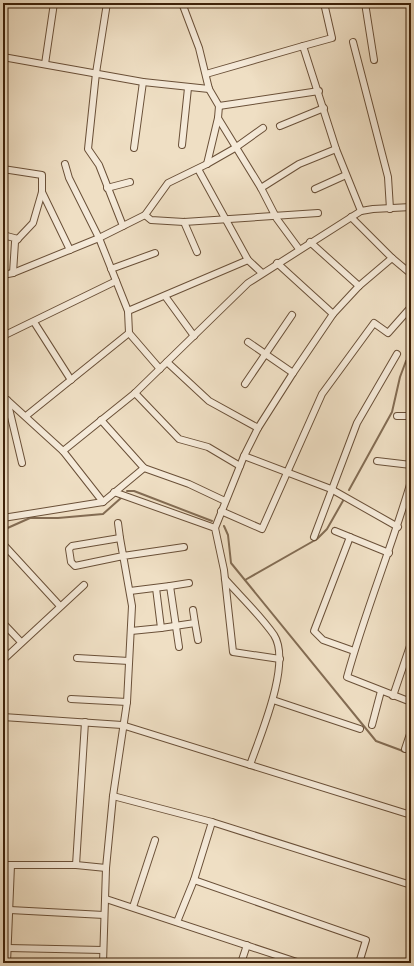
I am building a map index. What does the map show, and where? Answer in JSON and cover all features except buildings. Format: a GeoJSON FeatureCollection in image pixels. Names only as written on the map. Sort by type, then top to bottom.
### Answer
{"type":"FeatureCollection","features":[{"type":"Feature","properties":{"kind":"street"},"geometry":{"type":"LineString","coordinates":[[45,64],[54,3]]}},
{"type":"Feature","properties":{"kind":"street"},"geometry":{"type":"LineString","coordinates":[[107,3],[96,73],[88,149],[99,165],[123,226]]}},
{"type":"Feature","properties":{"kind":"street"},"geometry":{"type":"LineString","coordinates":[[182,3],[199,48],[209,89],[219,106],[218,118],[207,164]]}},
{"type":"Feature","properties":{"kind":"street"},"geometry":{"type":"LineString","coordinates":[[206,74],[332,38],[324,3]]}},
{"type":"Feature","properties":{"kind":"street"},"geometry":{"type":"LineString","coordinates":[[366,3],[374,60]]}},
{"type":"Feature","properties":{"kind":"street"},"geometry":{"type":"LineString","coordinates":[[353,42],[388,178],[390,208]]}},
{"type":"Feature","properties":{"kind":"street"},"geometry":{"type":"LineString","coordinates":[[303,46],[319,91],[336,149],[361,211]]}},
{"type":"Feature","properties":{"kind":"street"},"geometry":{"type":"LineString","coordinates":[[3,57],[143,82],[188,88],[209,89]]}},
{"type":"Feature","properties":{"kind":"street"},"geometry":{"type":"LineString","coordinates":[[134,148],[143,82]]}},
{"type":"Feature","properties":{"kind":"street"},"geometry":{"type":"LineString","coordinates":[[182,145],[188,88]]}},
{"type":"Feature","properties":{"kind":"street"},"geometry":{"type":"LineString","coordinates":[[219,106],[319,91]]}},
{"type":"Feature","properties":{"kind":"street"},"geometry":{"type":"LineString","coordinates":[[280,126],[324,108]]}},
{"type":"Feature","properties":{"kind":"street"},"geometry":{"type":"LineString","coordinates":[[218,118],[235,148],[261,188],[276,217],[299,249]]}},
{"type":"Feature","properties":{"kind":"street"},"geometry":{"type":"LineString","coordinates":[[3,274],[13,273],[99,238],[145,215],[168,183],[198,169],[235,148],[263,128]]}},
{"type":"Feature","properties":{"kind":"street"},"geometry":{"type":"LineString","coordinates":[[261,188],[299,164],[336,149]]}},
{"type":"Feature","properties":{"kind":"street"},"geometry":{"type":"LineString","coordinates":[[65,164],[68,178],[99,238],[128,311],[129,333],[160,369]]}},
{"type":"Feature","properties":{"kind":"street"},"geometry":{"type":"LineString","coordinates":[[3,169],[42,175],[42,192],[33,223],[15,242],[13,273]]}},
{"type":"Feature","properties":{"kind":"street"},"geometry":{"type":"LineString","coordinates":[[198,169],[248,260],[262,273]]}},
{"type":"Feature","properties":{"kind":"street"},"geometry":{"type":"LineString","coordinates":[[315,189],[346,175]]}},
{"type":"Feature","properties":{"kind":"street"},"geometry":{"type":"LineString","coordinates":[[107,188],[130,182]]}},
{"type":"Feature","properties":{"kind":"street"},"geometry":{"type":"LineString","coordinates":[[42,192],[70,250]]}},
{"type":"Feature","properties":{"kind":"street"},"geometry":{"type":"LineString","coordinates":[[63,451],[135,393],[248,283],[262,273],[361,211],[411,207]]}},
{"type":"Feature","properties":{"kind":"street"},"geometry":{"type":"LineString","coordinates":[[145,215],[151,220],[184,222],[318,213]]}},
{"type":"Feature","properties":{"kind":"street"},"geometry":{"type":"LineString","coordinates":[[351,217],[392,258],[411,274]]}},
{"type":"Feature","properties":{"kind":"street"},"geometry":{"type":"LineString","coordinates":[[184,222],[197,252]]}},
{"type":"Feature","properties":{"kind":"street"},"geometry":{"type":"LineString","coordinates":[[3,235],[18,239]]}},
{"type":"Feature","properties":{"kind":"street"},"geometry":{"type":"LineString","coordinates":[[310,242],[359,286]]}},
{"type":"Feature","properties":{"kind":"street"},"geometry":{"type":"LineString","coordinates":[[111,269],[155,253]]}},
{"type":"Feature","properties":{"kind":"street"},"geometry":{"type":"LineString","coordinates":[[280,659],[233,652],[225,579],[215,528],[244,456],[258,428],[293,373],[333,314],[359,286],[392,258]]}},
{"type":"Feature","properties":{"kind":"street"},"geometry":{"type":"LineString","coordinates":[[128,311],[248,260]]}},
{"type":"Feature","properties":{"kind":"street"},"geometry":{"type":"LineString","coordinates":[[277,263],[333,314]]}},
{"type":"Feature","properties":{"kind":"street"},"geometry":{"type":"LineString","coordinates":[[3,336],[116,281]]}},
{"type":"Feature","properties":{"kind":"street"},"geometry":{"type":"LineString","coordinates":[[165,296],[194,336]]}},
{"type":"Feature","properties":{"kind":"street"},"geometry":{"type":"LineString","coordinates":[[221,511],[262,529],[322,394],[374,323],[388,333],[411,307]]}},
{"type":"Feature","properties":{"kind":"street"},"geometry":{"type":"LineString","coordinates":[[245,384],[292,315]]}},
{"type":"Feature","properties":{"kind":"street"},"geometry":{"type":"LineString","coordinates":[[34,322],[71,380]]}},
{"type":"Feature","properties":{"kind":"street"},"geometry":{"type":"LineString","coordinates":[[26,416],[129,333]]}},
{"type":"Feature","properties":{"kind":"street"},"geometry":{"type":"LineString","coordinates":[[248,342],[293,373]]}},
{"type":"Feature","properties":{"kind":"street"},"geometry":{"type":"LineString","coordinates":[[314,537],[357,423],[397,354]]}},
{"type":"Feature","properties":{"kind":"street"},"geometry":{"type":"LineString","coordinates":[[167,362],[211,402],[258,428]]}},
{"type":"Feature","properties":{"kind":"street"},"geometry":{"type":"LineString","coordinates":[[135,393],[179,439],[208,447],[240,466]]}},
{"type":"Feature","properties":{"kind":"street"},"geometry":{"type":"LineString","coordinates":[[5,400],[26,416],[63,451],[103,502]]}},
{"type":"Feature","properties":{"kind":"street"},"geometry":{"type":"LineString","coordinates":[[5,400],[22,463]]}},
{"type":"Feature","properties":{"kind":"street"},"geometry":{"type":"LineString","coordinates":[[397,416],[411,416]]}},
{"type":"Feature","properties":{"kind":"street"},"geometry":{"type":"LineString","coordinates":[[101,420],[144,468],[186,482],[225,501]]}},
{"type":"Feature","properties":{"kind":"street"},"geometry":{"type":"LineString","coordinates":[[244,456],[332,489],[398,527]]}},
{"type":"Feature","properties":{"kind":"street"},"geometry":{"type":"LineString","coordinates":[[377,460],[411,465]]}},
{"type":"Feature","properties":{"kind":"street"},"geometry":{"type":"LineString","coordinates":[[3,518],[103,502],[144,468]]}},
{"type":"Feature","properties":{"kind":"street"},"geometry":{"type":"LineString","coordinates":[[411,481],[398,527],[354,651],[347,677],[411,702]]}},
{"type":"Feature","properties":{"kind":"street"},"geometry":{"type":"LineString","coordinates":[[114,492],[215,528]]}},
{"type":"Feature","properties":{"kind":"street"},"geometry":{"type":"LineString","coordinates":[[103,963],[106,868],[113,796],[122,725],[127,702],[132,606],[118,523]]}},
{"type":"Feature","properties":{"kind":"street"},"geometry":{"type":"LineString","coordinates":[[336,531],[389,553]]}},
{"type":"Feature","properties":{"kind":"street"},"geometry":{"type":"LineString","coordinates":[[350,537],[314,632],[323,640],[354,651]]}},
{"type":"Feature","properties":{"kind":"street"},"geometry":{"type":"LineString","coordinates":[[120,538],[72,546],[69,550],[71,562],[75,566],[123,556],[184,547]]}},
{"type":"Feature","properties":{"kind":"street"},"geometry":{"type":"LineString","coordinates":[[3,544],[60,606]]}},
{"type":"Feature","properties":{"kind":"street"},"geometry":{"type":"LineString","coordinates":[[225,579],[275,636],[280,659],[273,700],[250,765]]}},
{"type":"Feature","properties":{"kind":"street"},"geometry":{"type":"LineString","coordinates":[[130,591],[189,583]]}},
{"type":"Feature","properties":{"kind":"street"},"geometry":{"type":"LineString","coordinates":[[4,657],[84,585]]}},
{"type":"Feature","properties":{"kind":"street"},"geometry":{"type":"LineString","coordinates":[[170,586],[179,647]]}},
{"type":"Feature","properties":{"kind":"street"},"geometry":{"type":"LineString","coordinates":[[156,588],[161,628]]}},
{"type":"Feature","properties":{"kind":"street"},"geometry":{"type":"LineString","coordinates":[[193,610],[198,640]]}},
{"type":"Feature","properties":{"kind":"street"},"geometry":{"type":"LineString","coordinates":[[3,623],[21,642]]}},
{"type":"Feature","properties":{"kind":"street"},"geometry":{"type":"LineString","coordinates":[[131,631],[195,623]]}},
{"type":"Feature","properties":{"kind":"street"},"geometry":{"type":"LineString","coordinates":[[393,696],[411,643]]}},
{"type":"Feature","properties":{"kind":"street"},"geometry":{"type":"LineString","coordinates":[[77,658],[129,662]]}},
{"type":"Feature","properties":{"kind":"street"},"geometry":{"type":"LineString","coordinates":[[372,726],[381,691]]}},
{"type":"Feature","properties":{"kind":"street"},"geometry":{"type":"LineString","coordinates":[[71,699],[127,702]]}},
{"type":"Feature","properties":{"kind":"street"},"geometry":{"type":"LineString","coordinates":[[273,700],[360,729]]}},
{"type":"Feature","properties":{"kind":"street"},"geometry":{"type":"LineString","coordinates":[[3,717],[122,725],[411,815]]}},
{"type":"Feature","properties":{"kind":"street"},"geometry":{"type":"LineString","coordinates":[[76,865],[85,722]]}},
{"type":"Feature","properties":{"kind":"street"},"geometry":{"type":"LineString","coordinates":[[405,749],[411,731]]}},
{"type":"Feature","properties":{"kind":"street"},"geometry":{"type":"LineString","coordinates":[[113,796],[212,822],[411,884]]}},
{"type":"Feature","properties":{"kind":"street"},"geometry":{"type":"LineString","coordinates":[[177,922],[194,880],[212,822]]}},
{"type":"Feature","properties":{"kind":"street"},"geometry":{"type":"LineString","coordinates":[[133,907],[155,840]]}},
{"type":"Feature","properties":{"kind":"street"},"geometry":{"type":"LineString","coordinates":[[3,865],[76,865],[106,868]]}},
{"type":"Feature","properties":{"kind":"street"},"geometry":{"type":"LineString","coordinates":[[7,963],[11,865]]}},
{"type":"Feature","properties":{"kind":"street"},"geometry":{"type":"LineString","coordinates":[[194,880],[366,940],[358,963]]}},
{"type":"Feature","properties":{"kind":"street"},"geometry":{"type":"LineString","coordinates":[[106,899],[300,963]]}},
{"type":"Feature","properties":{"kind":"street"},"geometry":{"type":"LineString","coordinates":[[10,910],[104,915]]}},
{"type":"Feature","properties":{"kind":"street"},"geometry":{"type":"LineString","coordinates":[[242,963],[247,945]]}},
{"type":"Feature","properties":{"kind":"street"},"geometry":{"type":"LineString","coordinates":[[8,948],[103,950]]}},
{"type":"Feature","properties":{"kind":"waterway"},"geometry":{"type":"LineString","coordinates":[[349,490],[392,412],[400,377],[406,361],[411,356]]}},
{"type":"Feature","properties":{"kind":"waterway"},"geometry":{"type":"LineString","coordinates":[[127,491],[134,491],[212,521]]}},
{"type":"Feature","properties":{"kind":"waterway"},"geometry":{"type":"LineString","coordinates":[[3,530],[30,518],[58,518],[103,514],[121,498]]}},
{"type":"Feature","properties":{"kind":"waterway"},"geometry":{"type":"LineString","coordinates":[[245,580],[317,539],[327,529],[344,499]]}},
{"type":"Feature","properties":{"kind":"waterway"},"geometry":{"type":"LineString","coordinates":[[224,526],[228,535],[231,563],[376,741],[411,754]]}}]}
